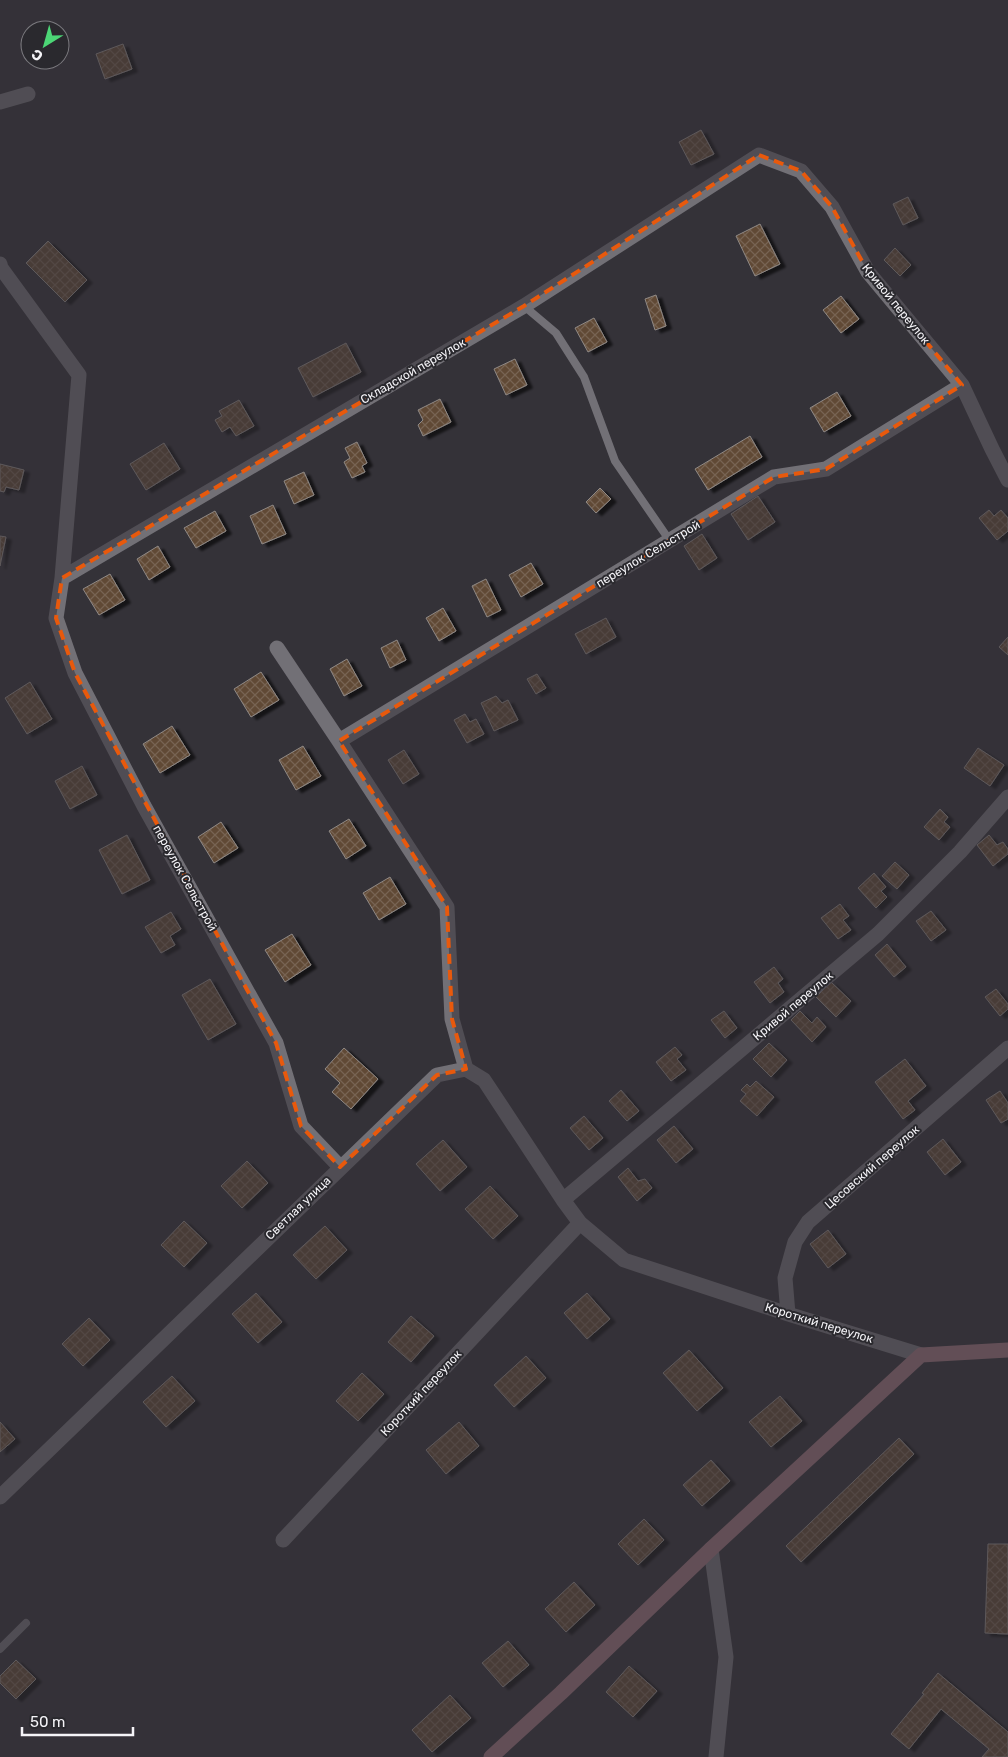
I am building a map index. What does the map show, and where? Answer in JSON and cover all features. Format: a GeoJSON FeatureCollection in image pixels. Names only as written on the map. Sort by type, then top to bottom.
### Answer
{"type":"FeatureCollection","features":[{"type":"Feature","properties":{"kind":"street"},"geometry":{"type":"LineString","coordinates":[[0,102],[28,94]]}},
{"type":"Feature","properties":{"kind":"street","name":"Складской переулок"},"geometry":{"type":"LineString","coordinates":[[62,578],[524,306],[759,155]]}},
{"type":"Feature","properties":{"kind":"street","name":"Кривой переулок"},"geometry":{"type":"LineString","coordinates":[[759,155],[802,171],[832,207],[868,272],[962,385],[1008,480]]}},
{"type":"Feature","properties":{"kind":"street","name":"переулок Сельстрой"},"geometry":{"type":"LineString","coordinates":[[0,264],[1,268],[79,375],[62,578],[56,618],[76,673],[144,806],[276,1043],[301,1126],[340,1167]]}},
{"type":"Feature","properties":{"kind":"street","name":"переулок Сельстрой"},"geometry":{"type":"LineString","coordinates":[[340,741],[774,477],[826,469],[962,385]]}},
{"type":"Feature","properties":{"kind":"street"},"geometry":{"type":"LineString","coordinates":[[276,648],[340,741],[447,907],[452,1019],[466,1069],[484,1080],[580,1223]]}},
{"type":"Feature","properties":{"kind":"street","name":"Кривой переулок"},"geometry":{"type":"LineString","coordinates":[[563,1200],[878,934],[960,852],[1008,797]]}},
{"type":"Feature","properties":{"kind":"street","name":"Цесовский переулок"},"geometry":{"type":"LineString","coordinates":[[788,1314],[785,1278],[795,1242],[808,1222],[1008,1048]]}},
{"type":"Feature","properties":{"kind":"street","name":"Светлая улица"},"geometry":{"type":"LineString","coordinates":[[0,1497],[437,1075],[466,1069]]}},
{"type":"Feature","properties":{"kind":"street","name":"Короткий переулок"},"geometry":{"type":"LineString","coordinates":[[284,1540],[580,1223],[624,1260],[788,1314],[922,1354]]}},
{"type":"Feature","properties":{"kind":"street"},"geometry":{"type":"LineString","coordinates":[[490,1757],[561,1693],[711,1549],[922,1354],[1008,1350]]}},
{"type":"Feature","properties":{"kind":"street"},"geometry":{"type":"LineString","coordinates":[[711,1549],[726,1657],[716,1757]]}},
{"type":"Feature","properties":{"kind":"lane"},"geometry":{"type":"LineString","coordinates":[[524,306],[556,333],[584,377],[614,461],[670,541]]}},
{"type":"Feature","properties":{"kind":"lane"},"geometry":{"type":"LineString","coordinates":[[0,1649],[26,1623]]}},
{"type":"Feature","properties":{"kind":"highlighted area"},"geometry":{"type":"Polygon","coordinates":[[[759,155],[801,171],[832,207],[868,272],[962,385],[826,469],[774,477],[339,741],[447,907],[452,1019],[466,1069],[437,1075],[340,1167],[301,1126],[276,1043],[75,673],[56,618],[62,578],[524,306],[759,155]]]}},
{"type":"Feature","properties":{"kind":"building"},"geometry":{"type":"Polygon","coordinates":[[[123,44],[132,69],[105,79],[96,54],[123,44]]]}},
{"type":"Feature","properties":{"kind":"building"},"geometry":{"type":"Polygon","coordinates":[[[701,130],[714,154],[691,165],[679,142],[701,130]]]}},
{"type":"Feature","properties":{"kind":"building"},"geometry":{"type":"Polygon","coordinates":[[[908,197],[918,218],[903,225],[893,204],[908,197]]]}},
{"type":"Feature","properties":{"kind":"building"},"geometry":{"type":"Polygon","coordinates":[[[760,224],[780,264],[755,276],[736,236],[760,224]]]}},
{"type":"Feature","properties":{"kind":"building"},"geometry":{"type":"Polygon","coordinates":[[[48,241],[87,280],[65,302],[26,263],[48,241]]]}},
{"type":"Feature","properties":{"kind":"building"},"geometry":{"type":"Polygon","coordinates":[[[895,248],[911,265],[900,276],[884,260],[895,248]]]}},
{"type":"Feature","properties":{"kind":"building"},"geometry":{"type":"Polygon","coordinates":[[[656,295],[666,326],[655,330],[645,299],[656,295]]]}},
{"type":"Feature","properties":{"kind":"building"},"geometry":{"type":"Polygon","coordinates":[[[841,296],[859,319],[841,333],[823,310],[841,296]]]}},
{"type":"Feature","properties":{"kind":"building"},"geometry":{"type":"Polygon","coordinates":[[[594,318],[607,342],[588,352],[575,328],[594,318]]]}},
{"type":"Feature","properties":{"kind":"building"},"geometry":{"type":"Polygon","coordinates":[[[346,343],[361,372],[313,397],[298,368],[346,343]]]}},
{"type":"Feature","properties":{"kind":"building"},"geometry":{"type":"Polygon","coordinates":[[[515,359],[527,385],[506,395],[494,369],[515,359]]]}},
{"type":"Feature","properties":{"kind":"building"},"geometry":{"type":"Polygon","coordinates":[[[837,392],[851,416],[824,432],[810,408],[837,392]]]}},
{"type":"Feature","properties":{"kind":"building"},"geometry":{"type":"Polygon","coordinates":[[[440,399],[451,422],[423,436],[418,425],[423,420],[418,410],[440,399]]]}},
{"type":"Feature","properties":{"kind":"building"},"geometry":{"type":"Polygon","coordinates":[[[239,400],[254,426],[236,436],[230,427],[222,432],[215,420],[222,416],[219,411],[239,400]]]}},
{"type":"Feature","properties":{"kind":"building"},"geometry":{"type":"Polygon","coordinates":[[[750,436],[762,457],[708,490],[695,469],[750,436]]]}},
{"type":"Feature","properties":{"kind":"building"},"geometry":{"type":"Polygon","coordinates":[[[357,442],[367,463],[362,466],[365,472],[352,478],[344,462],[350,458],[345,448],[357,442]]]}},
{"type":"Feature","properties":{"kind":"building"},"geometry":{"type":"Polygon","coordinates":[[[164,443],[180,469],[146,490],[130,464],[164,443]]]}},
{"type":"Feature","properties":{"kind":"building"},"geometry":{"type":"Polygon","coordinates":[[[0,464],[24,470],[19,490],[6,487],[4,492],[0,491],[0,464]]]}},
{"type":"Feature","properties":{"kind":"building"},"geometry":{"type":"Polygon","coordinates":[[[304,472],[314,495],[294,504],[284,481],[304,472]]]}},
{"type":"Feature","properties":{"kind":"building"},"geometry":{"type":"Polygon","coordinates":[[[600,488],[611,499],[596,513],[586,502],[600,488]]]}},
{"type":"Feature","properties":{"kind":"building"},"geometry":{"type":"Polygon","coordinates":[[[758,496],[775,522],[748,540],[731,514],[758,496]]]}},
{"type":"Feature","properties":{"kind":"building"},"geometry":{"type":"Polygon","coordinates":[[[273,505],[286,534],[262,544],[250,516],[273,505]]]}},
{"type":"Feature","properties":{"kind":"building"},"geometry":{"type":"Polygon","coordinates":[[[989,510],[994,516],[1001,510],[1008,518],[1008,531],[997,540],[979,518],[989,510]]]}},
{"type":"Feature","properties":{"kind":"building"},"geometry":{"type":"Polygon","coordinates":[[[215,511],[226,531],[196,548],[184,528],[215,511]]]}},
{"type":"Feature","properties":{"kind":"building"},"geometry":{"type":"Polygon","coordinates":[[[702,534],[717,558],[699,570],[684,546],[702,534]]]}},
{"type":"Feature","properties":{"kind":"building"},"geometry":{"type":"Polygon","coordinates":[[[0,536],[6,537],[0,566],[0,536]]]}},
{"type":"Feature","properties":{"kind":"building"},"geometry":{"type":"Polygon","coordinates":[[[158,546],[170,567],[149,580],[137,559],[158,546]]]}},
{"type":"Feature","properties":{"kind":"building"},"geometry":{"type":"Polygon","coordinates":[[[531,563],[543,584],[521,597],[509,575],[531,563]]]}},
{"type":"Feature","properties":{"kind":"building"},"geometry":{"type":"Polygon","coordinates":[[[110,574],[125,600],[99,615],[83,589],[110,574]]]}},
{"type":"Feature","properties":{"kind":"building"},"geometry":{"type":"Polygon","coordinates":[[[486,579],[501,610],[487,617],[472,586],[486,579]]]}},
{"type":"Feature","properties":{"kind":"building"},"geometry":{"type":"Polygon","coordinates":[[[443,608],[456,631],[439,641],[426,618],[443,608]]]}},
{"type":"Feature","properties":{"kind":"building"},"geometry":{"type":"Polygon","coordinates":[[[606,618],[616,637],[586,654],[575,634],[606,618]]]}},
{"type":"Feature","properties":{"kind":"building"},"geometry":{"type":"Polygon","coordinates":[[[1008,637],[1008,655],[999,647],[1008,637]]]}},
{"type":"Feature","properties":{"kind":"building"},"geometry":{"type":"Polygon","coordinates":[[[397,640],[406,660],[390,668],[381,648],[397,640]]]}},
{"type":"Feature","properties":{"kind":"building"},"geometry":{"type":"Polygon","coordinates":[[[347,659],[362,686],[344,696],[330,669],[347,659]]]}},
{"type":"Feature","properties":{"kind":"building"},"geometry":{"type":"Polygon","coordinates":[[[261,672],[279,700],[251,717],[234,689],[261,672]]]}},
{"type":"Feature","properties":{"kind":"building"},"geometry":{"type":"Polygon","coordinates":[[[537,674],[546,688],[536,694],[527,679],[537,674]]]}},
{"type":"Feature","properties":{"kind":"building"},"geometry":{"type":"Polygon","coordinates":[[[30,682],[52,719],[27,734],[5,698],[30,682]]]}},
{"type":"Feature","properties":{"kind":"building"},"geometry":{"type":"Polygon","coordinates":[[[496,696],[502,703],[508,700],[518,720],[494,731],[481,703],[496,696]]]}},
{"type":"Feature","properties":{"kind":"building"},"geometry":{"type":"Polygon","coordinates":[[[465,714],[470,722],[476,719],[484,734],[467,743],[454,720],[465,714]]]}},
{"type":"Feature","properties":{"kind":"building"},"geometry":{"type":"Polygon","coordinates":[[[172,726],[190,755],[160,773],[143,744],[172,726]]]}},
{"type":"Feature","properties":{"kind":"building"},"geometry":{"type":"Polygon","coordinates":[[[303,746],[321,776],[296,790],[279,760],[303,746]]]}},
{"type":"Feature","properties":{"kind":"building"},"geometry":{"type":"Polygon","coordinates":[[[978,748],[1004,765],[990,786],[964,768],[978,748]]]}},
{"type":"Feature","properties":{"kind":"building"},"geometry":{"type":"Polygon","coordinates":[[[404,750],[419,774],[403,784],[388,760],[404,750]]]}},
{"type":"Feature","properties":{"kind":"building"},"geometry":{"type":"Polygon","coordinates":[[[82,766],[97,795],[70,809],[55,781],[82,766]]]}},
{"type":"Feature","properties":{"kind":"building"},"geometry":{"type":"Polygon","coordinates":[[[940,809],[948,817],[944,822],[950,827],[939,840],[924,827],[940,809]]]}},
{"type":"Feature","properties":{"kind":"building"},"geometry":{"type":"Polygon","coordinates":[[[349,819],[366,846],[346,859],[329,831],[349,819]]]}},
{"type":"Feature","properties":{"kind":"building"},"geometry":{"type":"Polygon","coordinates":[[[221,822],[238,848],[214,863],[198,837],[221,822]]]}},
{"type":"Feature","properties":{"kind":"building"},"geometry":{"type":"Polygon","coordinates":[[[127,835],[150,880],[122,894],[99,850],[127,835]]]}},
{"type":"Feature","properties":{"kind":"building"},"geometry":{"type":"Polygon","coordinates":[[[989,835],[997,845],[1003,842],[1008,849],[1008,854],[993,866],[977,845],[989,835]]]}},
{"type":"Feature","properties":{"kind":"building"},"geometry":{"type":"Polygon","coordinates":[[[895,862],[909,875],[897,889],[882,876],[895,862]]]}},
{"type":"Feature","properties":{"kind":"building"},"geometry":{"type":"Polygon","coordinates":[[[874,873],[886,887],[881,891],[887,897],[876,908],[858,888],[874,873]]]}},
{"type":"Feature","properties":{"kind":"building"},"geometry":{"type":"Polygon","coordinates":[[[390,877],[406,904],[379,920],[363,893],[390,877]]]}},
{"type":"Feature","properties":{"kind":"building"},"geometry":{"type":"Polygon","coordinates":[[[840,904],[849,916],[843,920],[851,930],[838,939],[821,918],[840,904]]]}},
{"type":"Feature","properties":{"kind":"building"},"geometry":{"type":"Polygon","coordinates":[[[931,911],[946,930],[931,941],[916,921],[931,911]]]}},
{"type":"Feature","properties":{"kind":"building"},"geometry":{"type":"Polygon","coordinates":[[[171,912],[181,929],[170,936],[175,945],[161,953],[145,927],[171,912]]]}},
{"type":"Feature","properties":{"kind":"building"},"geometry":{"type":"Polygon","coordinates":[[[292,934],[311,965],[285,982],[265,950],[292,934]]]}},
{"type":"Feature","properties":{"kind":"building"},"geometry":{"type":"Polygon","coordinates":[[[887,944],[906,967],[894,977],[875,955],[887,944]]]}},
{"type":"Feature","properties":{"kind":"building"},"geometry":{"type":"Polygon","coordinates":[[[774,967],[783,979],[778,983],[784,992],[770,1003],[754,982],[774,967]]]}},
{"type":"Feature","properties":{"kind":"building"},"geometry":{"type":"Polygon","coordinates":[[[210,979],[236,1024],[208,1040],[182,995],[210,979]]]}},
{"type":"Feature","properties":{"kind":"building"},"geometry":{"type":"Polygon","coordinates":[[[831,982],[851,1001],[836,1017],[816,997],[831,982]]]}},
{"type":"Feature","properties":{"kind":"building"},"geometry":{"type":"Polygon","coordinates":[[[996,989],[1008,1004],[1008,1009],[1000,1016],[985,997],[996,989]]]}},
{"type":"Feature","properties":{"kind":"building"},"geometry":{"type":"Polygon","coordinates":[[[724,1011],[737,1028],[725,1038],[711,1020],[724,1011]]]}},
{"type":"Feature","properties":{"kind":"building"},"geometry":{"type":"Polygon","coordinates":[[[800,1011],[812,1023],[817,1017],[826,1027],[812,1042],[791,1020],[800,1011]]]}},
{"type":"Feature","properties":{"kind":"building"},"geometry":{"type":"Polygon","coordinates":[[[769,1043],[787,1060],[771,1077],[753,1059],[769,1043]]]}},
{"type":"Feature","properties":{"kind":"building"},"geometry":{"type":"Polygon","coordinates":[[[675,1047],[682,1055],[677,1059],[686,1070],[671,1081],[656,1062],[675,1047]]]}},
{"type":"Feature","properties":{"kind":"building"},"geometry":{"type":"Polygon","coordinates":[[[344,1048],[378,1079],[351,1109],[332,1092],[340,1083],[325,1069],[344,1048]]]}},
{"type":"Feature","properties":{"kind":"building"},"geometry":{"type":"Polygon","coordinates":[[[905,1059],[926,1086],[908,1101],[915,1110],[903,1119],[875,1082],[905,1059]]]}},
{"type":"Feature","properties":{"kind":"building"},"geometry":{"type":"Polygon","coordinates":[[[756,1081],[774,1097],[757,1116],[740,1101],[746,1094],[741,1090],[747,1084],[750,1087],[756,1081]]]}},
{"type":"Feature","properties":{"kind":"building"},"geometry":{"type":"Polygon","coordinates":[[[621,1090],[639,1111],[627,1121],[609,1101],[621,1090]]]}},
{"type":"Feature","properties":{"kind":"building"},"geometry":{"type":"Polygon","coordinates":[[[1000,1091],[1008,1103],[1008,1119],[1001,1123],[986,1100],[1000,1091]]]}},
{"type":"Feature","properties":{"kind":"building"},"geometry":{"type":"Polygon","coordinates":[[[584,1116],[603,1138],[589,1150],[570,1128],[584,1116]]]}},
{"type":"Feature","properties":{"kind":"building"},"geometry":{"type":"Polygon","coordinates":[[[674,1126],[693,1149],[676,1163],[657,1140],[674,1126]]]}},
{"type":"Feature","properties":{"kind":"building"},"geometry":{"type":"Polygon","coordinates":[[[943,1139],[961,1162],[945,1175],[927,1152],[943,1139]]]}},
{"type":"Feature","properties":{"kind":"building"},"geometry":{"type":"Polygon","coordinates":[[[443,1140],[467,1167],[440,1191],[416,1164],[443,1140]]]}},
{"type":"Feature","properties":{"kind":"building"},"geometry":{"type":"Polygon","coordinates":[[[247,1161],[268,1183],[242,1208],[221,1186],[247,1161]]]}},
{"type":"Feature","properties":{"kind":"building"},"geometry":{"type":"Polygon","coordinates":[[[628,1168],[638,1181],[645,1179],[652,1188],[637,1201],[618,1177],[628,1168]]]}},
{"type":"Feature","properties":{"kind":"building"},"geometry":{"type":"Polygon","coordinates":[[[490,1186],[518,1216],[493,1239],[465,1209],[490,1186]]]}},
{"type":"Feature","properties":{"kind":"building"},"geometry":{"type":"Polygon","coordinates":[[[184,1221],[207,1243],[184,1267],[161,1245],[184,1221]]]}},
{"type":"Feature","properties":{"kind":"building"},"geometry":{"type":"Polygon","coordinates":[[[325,1226],[347,1250],[316,1279],[293,1255],[325,1226]]]}},
{"type":"Feature","properties":{"kind":"building"},"geometry":{"type":"Polygon","coordinates":[[[828,1230],[846,1254],[828,1268],[810,1244],[828,1230]]]}},
{"type":"Feature","properties":{"kind":"building"},"geometry":{"type":"Polygon","coordinates":[[[256,1293],[282,1322],[258,1343],[232,1314],[256,1293]]]}},
{"type":"Feature","properties":{"kind":"building"},"geometry":{"type":"Polygon","coordinates":[[[587,1293],[610,1319],[587,1339],[564,1313],[587,1293]]]}},
{"type":"Feature","properties":{"kind":"building"},"geometry":{"type":"Polygon","coordinates":[[[411,1316],[434,1336],[411,1362],[388,1342],[411,1316]]]}},
{"type":"Feature","properties":{"kind":"building"},"geometry":{"type":"Polygon","coordinates":[[[89,1318],[110,1340],[83,1366],[62,1344],[89,1318]]]}},
{"type":"Feature","properties":{"kind":"building"},"geometry":{"type":"Polygon","coordinates":[[[689,1350],[723,1388],[697,1411],[663,1373],[689,1350]]]}},
{"type":"Feature","properties":{"kind":"building"},"geometry":{"type":"Polygon","coordinates":[[[526,1356],[546,1378],[514,1407],[494,1385],[526,1356]]]}},
{"type":"Feature","properties":{"kind":"building"},"geometry":{"type":"Polygon","coordinates":[[[362,1373],[384,1394],[358,1421],[336,1401],[362,1373]]]}},
{"type":"Feature","properties":{"kind":"building"},"geometry":{"type":"Polygon","coordinates":[[[172,1376],[195,1401],[166,1427],[143,1402],[172,1376]]]}},
{"type":"Feature","properties":{"kind":"building"},"geometry":{"type":"Polygon","coordinates":[[[780,1396],[802,1421],[771,1447],[749,1422],[780,1396]]]}},
{"type":"Feature","properties":{"kind":"building"},"geometry":{"type":"Polygon","coordinates":[[[0,1422],[15,1439],[0,1452],[0,1422]]]}},
{"type":"Feature","properties":{"kind":"building"},"geometry":{"type":"Polygon","coordinates":[[[459,1422],[479,1446],[446,1474],[426,1450],[459,1422]]]}},
{"type":"Feature","properties":{"kind":"building"},"geometry":{"type":"Polygon","coordinates":[[[899,1438],[914,1454],[801,1562],[786,1546],[899,1438]]]}},
{"type":"Feature","properties":{"kind":"building"},"geometry":{"type":"Polygon","coordinates":[[[711,1460],[730,1481],[702,1506],[683,1485],[711,1460]]]}},
{"type":"Feature","properties":{"kind":"building"},"geometry":{"type":"Polygon","coordinates":[[[644,1519],[664,1540],[638,1565],[618,1544],[644,1519]]]}},
{"type":"Feature","properties":{"kind":"building"},"geometry":{"type":"Polygon","coordinates":[[[988,1544],[1008,1544],[1008,1634],[985,1633],[988,1544]]]}},
{"type":"Feature","properties":{"kind":"building"},"geometry":{"type":"Polygon","coordinates":[[[574,1582],[595,1605],[566,1632],[545,1609],[574,1582]]]}},
{"type":"Feature","properties":{"kind":"building"},"geometry":{"type":"Polygon","coordinates":[[[508,1641],[529,1665],[503,1687],[482,1663],[508,1641]]]}},
{"type":"Feature","properties":{"kind":"building"},"geometry":{"type":"Polygon","coordinates":[[[16,1660],[36,1679],[16,1699],[0,1683],[0,1676],[16,1660]]]}},
{"type":"Feature","properties":{"kind":"building"},"geometry":{"type":"Polygon","coordinates":[[[629,1666],[657,1691],[633,1717],[606,1692],[629,1666]]]}},
{"type":"Feature","properties":{"kind":"building"},"geometry":{"type":"Polygon","coordinates":[[[938,1673],[1008,1732],[1008,1757],[982,1757],[989,1749],[941,1709],[909,1749],[891,1734],[924,1694],[922,1693],[938,1673]]]}},
{"type":"Feature","properties":{"kind":"building"},"geometry":{"type":"Polygon","coordinates":[[[450,1695],[471,1718],[432,1752],[412,1730],[450,1695]]]}}]}
